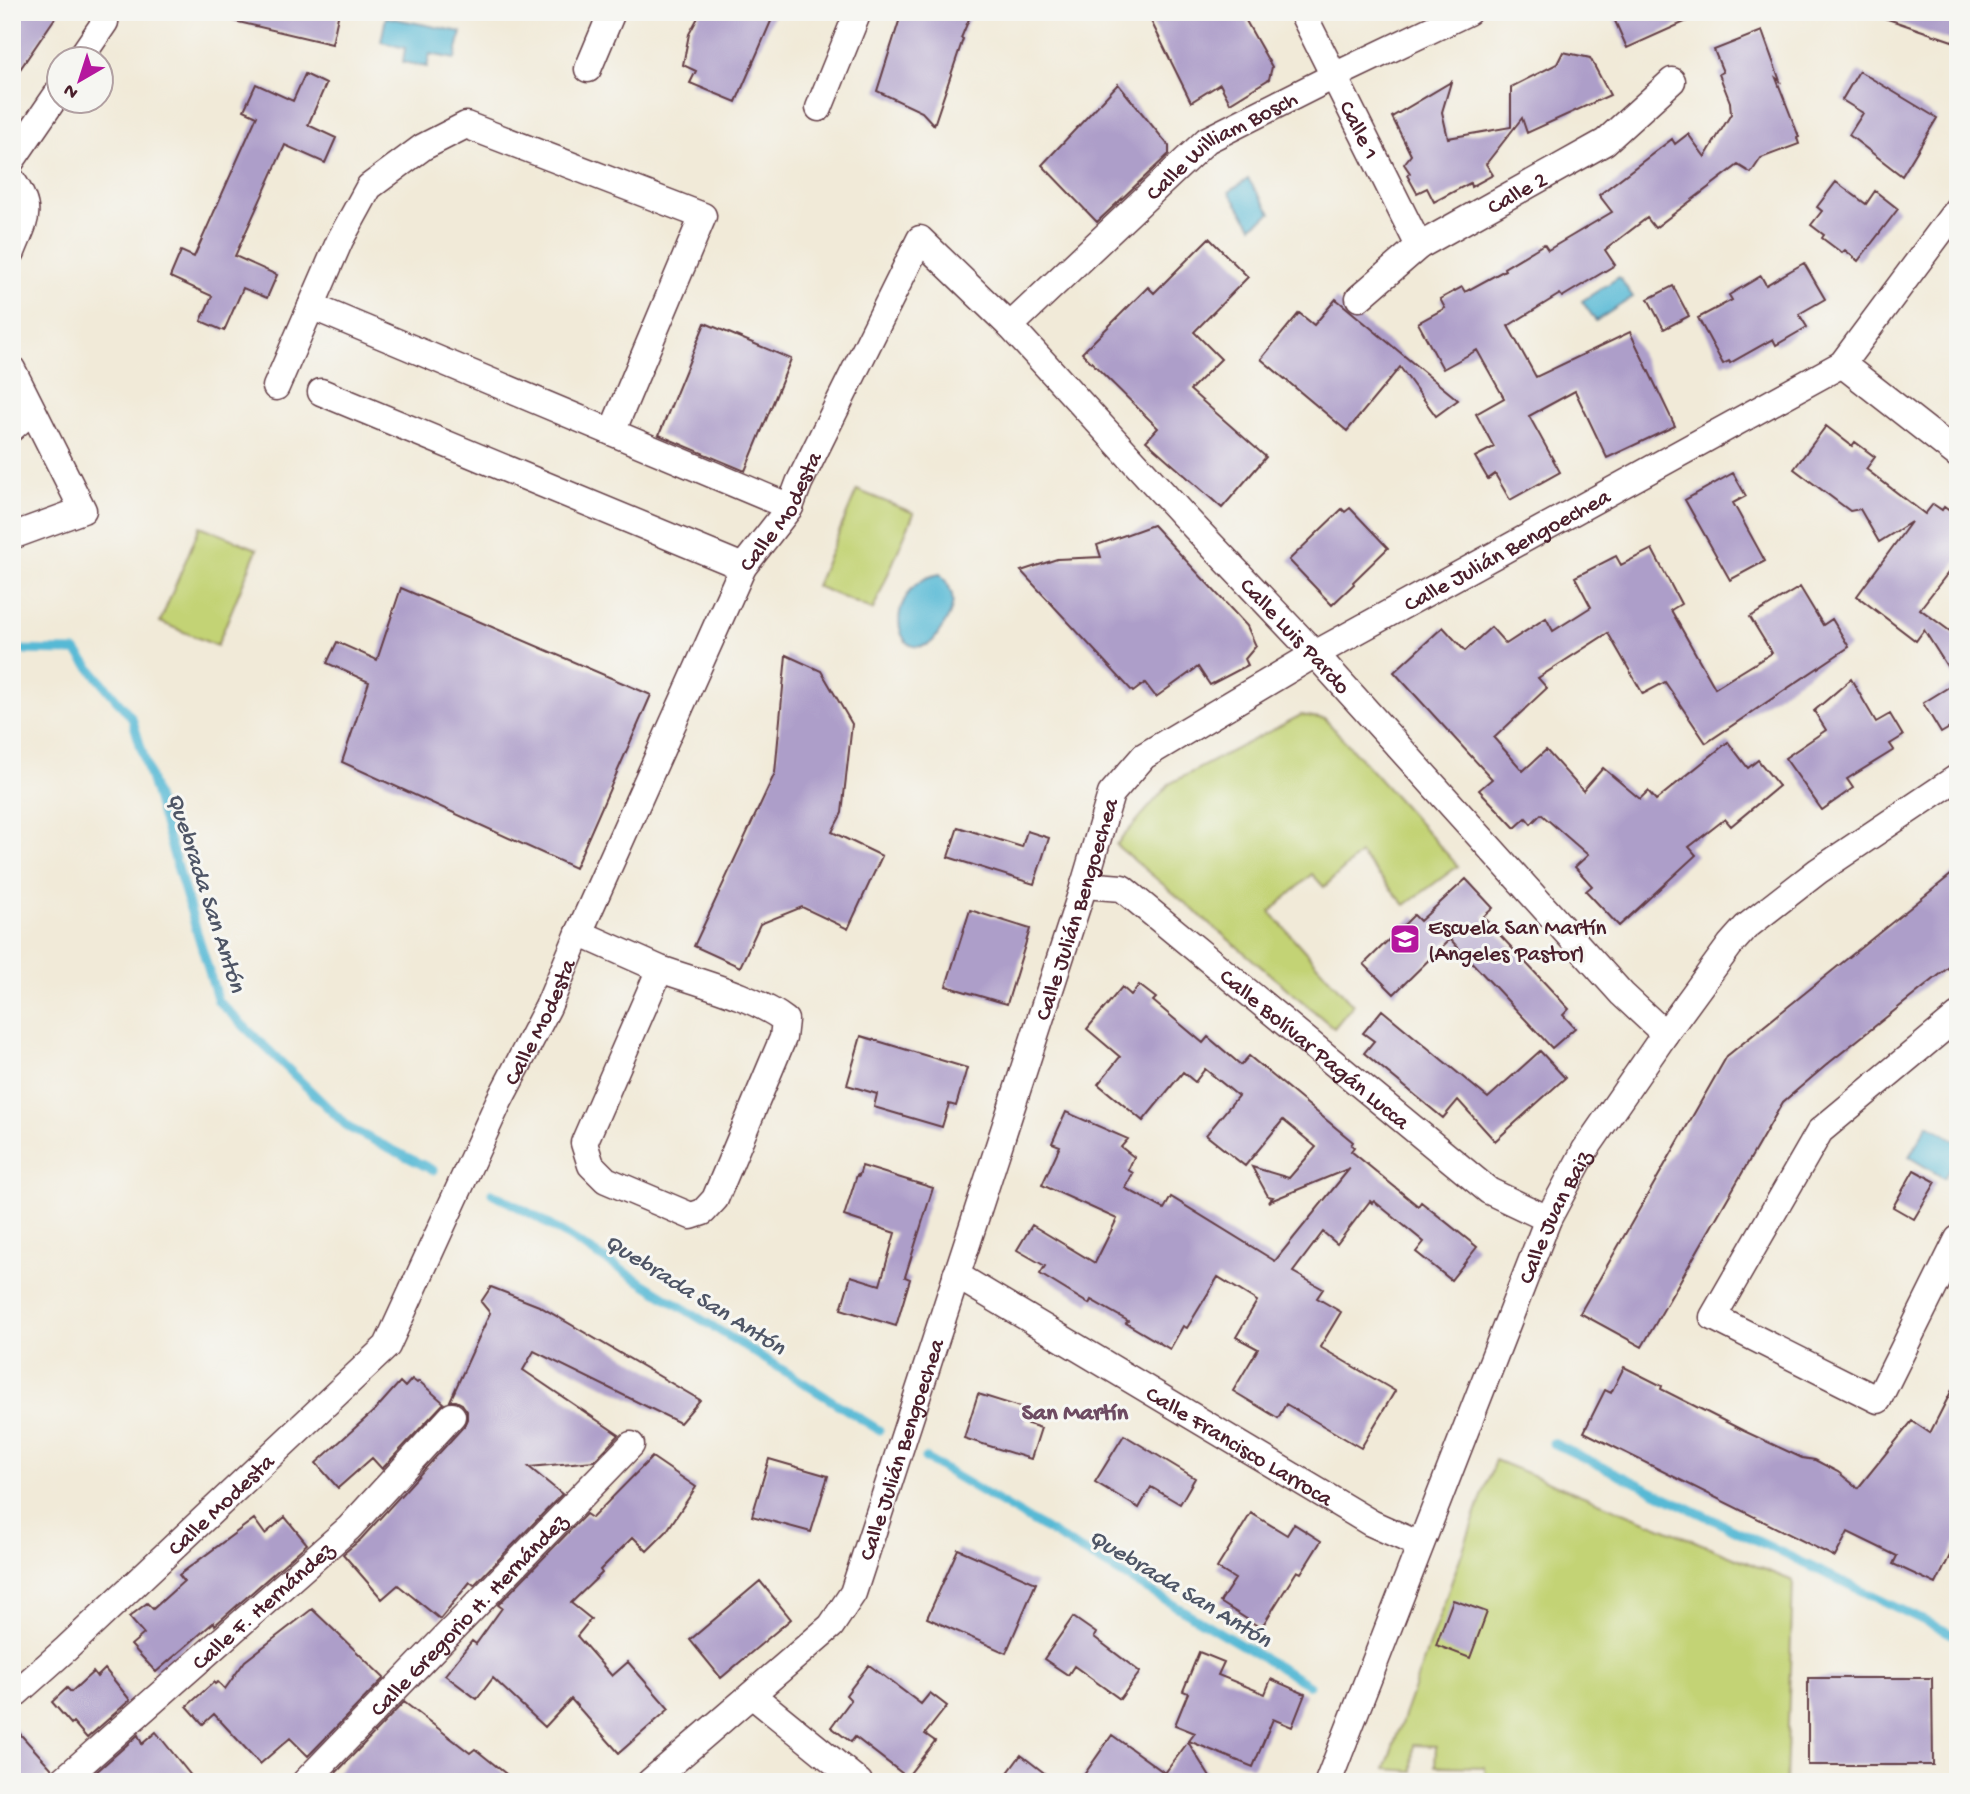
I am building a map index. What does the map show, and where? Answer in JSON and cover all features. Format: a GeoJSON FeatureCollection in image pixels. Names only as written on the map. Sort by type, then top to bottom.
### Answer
{"type":"FeatureCollection","features":[{"type":"Feature","properties":{"kind":"street"},"geometry":{"type":"LineString","coordinates":[[588,69],[612,12]]}},
{"type":"Feature","properties":{"kind":"street"},"geometry":{"type":"LineString","coordinates":[[819,108],[858,12]]}},
{"type":"Feature","properties":{"kind":"street","name":"Calle 1"},"geometry":{"type":"LineString","coordinates":[[1301,12],[1419,246]]}},
{"type":"Feature","properties":{"kind":"street","name":"Calle William Bosch"},"geometry":{"type":"LineString","coordinates":[[1010,326],[1207,140],[1468,12]]}},
{"type":"Feature","properties":{"kind":"street"},"geometry":{"type":"LineString","coordinates":[[86,46],[100,15]]}},
{"type":"Feature","properties":{"kind":"street","name":"Calle 2"},"geometry":{"type":"LineString","coordinates":[[1359,298],[1419,246],[1605,142],[1672,81]]}},
{"type":"Feature","properties":{"kind":"street"},"geometry":{"type":"LineString","coordinates":[[12,160],[46,110]]}},
{"type":"Feature","properties":{"kind":"street"},"geometry":{"type":"LineString","coordinates":[[276,387],[340,240],[369,187],[423,147],[466,125],[702,216],[611,432]]}},
{"type":"Feature","properties":{"kind":"street"},"geometry":{"type":"LineString","coordinates":[[12,180],[23,195],[27,214],[12,252]]}},
{"type":"Feature","properties":{"kind":"street","name":"Calle Julián Bengoechea"},"geometry":{"type":"LineString","coordinates":[[650,1782],[831,1626],[853,1594],[1084,886],[1111,794],[1144,756],[1315,654],[1842,364],[1958,208]]}},
{"type":"Feature","properties":{"kind":"street","name":"Calle Luis Pardo"},"geometry":{"type":"LineString","coordinates":[[920,239],[1010,326],[1315,654],[1622,994],[1665,1034]]}},
{"type":"Feature","properties":{"kind":"street","name":"Calle Modesta"},"geometry":{"type":"LineString","coordinates":[[12,1698],[387,1346],[499,1101],[548,1007],[743,567],[790,507],[799,483],[920,239]]}},
{"type":"Feature","properties":{"kind":"street"},"geometry":{"type":"LineString","coordinates":[[311,306],[790,507]]}},
{"type":"Feature","properties":{"kind":"street"},"geometry":{"type":"LineString","coordinates":[[1842,364],[1958,455]]}},
{"type":"Feature","properties":{"kind":"street"},"geometry":{"type":"LineString","coordinates":[[12,369],[22,419],[83,510],[12,536]]}},
{"type":"Feature","properties":{"kind":"street"},"geometry":{"type":"LineString","coordinates":[[321,392],[743,567]]}},
{"type":"Feature","properties":{"kind":"street","name":"Calle Juan Baiz"},"geometry":{"type":"LineString","coordinates":[[1328,1782],[1548,1219],[1585,1150],[1665,1034],[1746,927],[1818,871],[1898,816],[1954,787]]}},
{"type":"Feature","properties":{"kind":"street","name":"Calle Bolívar Pagán Lucca"},"geometry":{"type":"LineString","coordinates":[[1084,886],[1122,888],[1489,1191],[1548,1219]]}},
{"type":"Feature","properties":{"kind":"street"},"geometry":{"type":"LineString","coordinates":[[579,933],[660,969],[774,1012],[785,1020],[783,1038],[715,1199],[703,1212],[691,1216],[606,1180],[591,1165],[583,1143],[660,969]]}},
{"type":"Feature","properties":{"kind":"street"},"geometry":{"type":"LineString","coordinates":[[1958,1016],[1820,1132],[1713,1317],[1878,1400],[1958,1239]]}},
{"type":"Feature","properties":{"kind":"street","name":"Calle Francisco Larroca"},"geometry":{"type":"LineString","coordinates":[[956,1275],[1371,1523],[1420,1545]]}},
{"type":"Feature","properties":{"kind":"street","name":"Calle F. Hernández"},"geometry":{"type":"LineString","coordinates":[[61,1782],[349,1528],[452,1416]]}},
{"type":"Feature","properties":{"kind":"street","name":"Calle Gregorio H. Hernández"},"geometry":{"type":"LineString","coordinates":[[306,1782],[631,1445]]}},
{"type":"Feature","properties":{"kind":"street"},"geometry":{"type":"LineString","coordinates":[[752,1695],[859,1782]]}},
{"type":"Feature","properties":{"kind":"green space"},"geometry":{"type":"Polygon","coordinates":[[[857,490],[914,513],[873,610],[816,586],[857,490]]]}},
{"type":"Feature","properties":{"kind":"green space"},"geometry":{"type":"Polygon","coordinates":[[[200,526],[257,549],[217,646],[160,622],[200,526]]]}},
{"type":"Feature","properties":{"kind":"green space"},"geometry":{"type":"Polygon","coordinates":[[[1301,715],[1325,719],[1458,866],[1405,905],[1360,854],[1324,887],[1312,874],[1270,912],[1353,1005],[1334,1028],[1116,845],[1169,784],[1301,715]]]}},
{"type":"Feature","properties":{"kind":"green space"},"geometry":{"type":"Polygon","coordinates":[[[1495,1460],[1793,1581],[1786,1782],[1485,1782],[1485,1767],[1435,1766],[1436,1746],[1413,1745],[1412,1771],[1385,1769],[1495,1460]]]}},
{"type":"Feature","properties":{"kind":"water"},"geometry":{"type":"Polygon","coordinates":[[[386,17],[461,32],[455,59],[430,54],[427,67],[403,62],[405,48],[381,42],[386,17]]]}},
{"type":"Feature","properties":{"kind":"water"},"geometry":{"type":"Polygon","coordinates":[[[1248,179],[1271,213],[1252,226],[1229,192],[1248,179]]]}},
{"type":"Feature","properties":{"kind":"water"},"geometry":{"type":"Polygon","coordinates":[[[1619,277],[1633,297],[1596,321],[1582,301],[1619,277]]]}},
{"type":"Feature","properties":{"kind":"water"},"geometry":{"type":"Polygon","coordinates":[[[940,574],[952,596],[949,617],[931,643],[912,645],[902,635],[900,627],[903,603],[918,583],[940,574]]]}},
{"type":"Feature","properties":{"kind":"water"},"geometry":{"type":"Polygon","coordinates":[[[1928,1124],[1958,1142],[1958,1154],[1944,1178],[1909,1157],[1928,1124]]]}},
{"type":"Feature","properties":{"kind":"building"},"geometry":{"type":"Polygon","coordinates":[[[12,12],[59,12],[12,81],[12,12]]]}},
{"type":"Feature","properties":{"kind":"building"},"geometry":{"type":"Polygon","coordinates":[[[235,12],[339,12],[332,44],[234,21],[235,12]]]}},
{"type":"Feature","properties":{"kind":"building"},"geometry":{"type":"Polygon","coordinates":[[[701,12],[775,12],[736,102],[690,83],[696,71],[683,65],[689,34],[701,12]]]}},
{"type":"Feature","properties":{"kind":"building"},"geometry":{"type":"Polygon","coordinates":[[[902,12],[972,12],[961,38],[963,39],[934,125],[922,112],[877,91],[902,12]]]}},
{"type":"Feature","properties":{"kind":"building"},"geometry":{"type":"Polygon","coordinates":[[[1163,12],[1241,12],[1272,67],[1269,79],[1230,103],[1220,84],[1191,102],[1151,21],[1163,12]]]}},
{"type":"Feature","properties":{"kind":"building"},"geometry":{"type":"Polygon","coordinates":[[[1611,12],[1707,12],[1627,48],[1611,12]]]}},
{"type":"Feature","properties":{"kind":"building"},"geometry":{"type":"Polygon","coordinates":[[[1880,12],[1958,12],[1958,43],[1879,16],[1880,12]]]}},
{"type":"Feature","properties":{"kind":"building"},"geometry":{"type":"Polygon","coordinates":[[[1762,31],[1780,81],[1776,78],[1799,137],[1799,144],[1761,158],[1751,173],[1738,165],[1655,228],[1647,218],[1605,250],[1615,265],[1508,326],[1536,377],[1630,332],[1675,426],[1607,458],[1575,391],[1529,416],[1560,472],[1510,500],[1495,474],[1488,479],[1475,457],[1494,447],[1476,414],[1504,398],[1477,350],[1443,369],[1418,323],[1445,308],[1440,299],[1462,287],[1465,292],[1544,244],[1548,250],[1612,212],[1599,195],[1672,139],[1675,144],[1688,134],[1705,157],[1731,114],[1730,102],[1719,74],[1723,72],[1714,50],[1762,31]]]}},
{"type":"Feature","properties":{"kind":"building"},"geometry":{"type":"Polygon","coordinates":[[[1563,52],[1590,58],[1610,95],[1527,133],[1522,118],[1486,164],[1493,175],[1471,187],[1470,183],[1434,202],[1427,188],[1417,193],[1404,164],[1411,155],[1392,117],[1451,82],[1442,112],[1448,138],[1511,127],[1511,87],[1557,64],[1563,52]]]}},
{"type":"Feature","properties":{"kind":"building"},"geometry":{"type":"Polygon","coordinates":[[[1859,71],[1937,118],[1902,176],[1849,135],[1863,113],[1842,100],[1859,71]]]}},
{"type":"Feature","properties":{"kind":"building"},"geometry":{"type":"Polygon","coordinates":[[[305,74],[326,84],[308,125],[336,138],[325,163],[285,145],[235,256],[277,275],[267,298],[243,288],[224,331],[201,321],[212,296],[170,277],[181,251],[194,257],[257,116],[244,110],[256,84],[293,101],[305,74]]]}},
{"type":"Feature","properties":{"kind":"building"},"geometry":{"type":"Polygon","coordinates":[[[1118,84],[1169,146],[1169,154],[1097,222],[1042,165],[1118,84]]]}},
{"type":"Feature","properties":{"kind":"building"},"geometry":{"type":"Polygon","coordinates":[[[1836,182],[1866,204],[1875,191],[1898,209],[1858,261],[1845,250],[1842,253],[1822,238],[1824,235],[1811,225],[1822,211],[1817,207],[1836,182]]]}},
{"type":"Feature","properties":{"kind":"building"},"geometry":{"type":"Polygon","coordinates":[[[1209,238],[1248,277],[1194,332],[1221,359],[1190,390],[1266,457],[1222,508],[1146,441],[1158,428],[1082,353],[1148,287],[1154,293],[1209,238]]]}},
{"type":"Feature","properties":{"kind":"building"},"geometry":{"type":"Polygon","coordinates":[[[1804,263],[1825,299],[1799,314],[1807,327],[1776,345],[1773,339],[1730,363],[1729,361],[1723,364],[1698,318],[1732,300],[1729,295],[1761,276],[1766,285],[1804,263]]]}},
{"type":"Feature","properties":{"kind":"building"},"geometry":{"type":"Polygon","coordinates":[[[1673,286],[1689,316],[1664,329],[1648,299],[1673,286]]]}},
{"type":"Feature","properties":{"kind":"building"},"geometry":{"type":"Polygon","coordinates":[[[1336,299],[1458,400],[1436,416],[1400,367],[1347,431],[1261,359],[1299,313],[1314,325],[1336,299]]]}},
{"type":"Feature","properties":{"kind":"building"},"geometry":{"type":"Polygon","coordinates":[[[705,323],[791,359],[745,471],[659,435],[705,323]]]}},
{"type":"Feature","properties":{"kind":"building"},"geometry":{"type":"Polygon","coordinates":[[[1826,426],[1852,446],[1855,442],[1875,457],[1866,469],[1925,514],[1933,504],[1942,510],[1944,507],[1958,517],[1958,560],[1920,609],[1958,637],[1958,723],[1941,733],[1923,703],[1957,682],[1924,630],[1916,641],[1857,596],[1911,522],[1879,542],[1860,509],[1850,511],[1794,469],[1826,426]]]}},
{"type":"Feature","properties":{"kind":"building"},"geometry":{"type":"Polygon","coordinates":[[[1733,473],[1746,496],[1733,503],[1765,561],[1730,580],[1685,500],[1733,473]]]}},
{"type":"Feature","properties":{"kind":"building"},"geometry":{"type":"Polygon","coordinates":[[[1350,508],[1388,548],[1332,605],[1289,560],[1342,509],[1345,512],[1350,508]]]}},
{"type":"Feature","properties":{"kind":"building"},"geometry":{"type":"Polygon","coordinates":[[[1153,525],[1247,626],[1256,646],[1245,659],[1248,665],[1210,685],[1198,667],[1156,697],[1145,683],[1133,692],[1021,571],[1057,559],[1101,557],[1097,545],[1153,525]]]}},
{"type":"Feature","properties":{"kind":"building"},"geometry":{"type":"Polygon","coordinates":[[[1652,549],[1681,604],[1671,610],[1715,688],[1772,653],[1750,617],[1800,587],[1823,625],[1832,619],[1849,647],[1706,743],[1665,682],[1643,694],[1608,633],[1538,678],[1547,688],[1494,738],[1523,771],[1546,750],[1583,791],[1603,768],[1640,799],[1648,791],[1656,800],[1728,742],[1748,768],[1758,760],[1779,786],[1731,826],[1725,819],[1689,847],[1696,855],[1619,926],[1586,891],[1592,886],[1575,867],[1588,855],[1541,814],[1531,824],[1526,818],[1515,828],[1479,790],[1492,779],[1394,672],[1443,627],[1465,651],[1491,627],[1506,644],[1546,618],[1553,631],[1591,607],[1575,577],[1616,556],[1621,565],[1652,549]]]}},
{"type":"Feature","properties":{"kind":"building"},"geometry":{"type":"Polygon","coordinates":[[[401,588],[651,695],[575,868],[342,762],[369,682],[327,663],[337,642],[377,660],[401,588]]]}},
{"type":"Feature","properties":{"kind":"building"},"geometry":{"type":"Polygon","coordinates":[[[786,655],[821,671],[852,724],[842,813],[832,832],[882,856],[848,929],[802,907],[760,924],[740,967],[694,946],[775,773],[786,655]]]}},
{"type":"Feature","properties":{"kind":"building"},"geometry":{"type":"Polygon","coordinates":[[[1851,679],[1876,722],[1890,714],[1903,736],[1890,744],[1894,750],[1847,779],[1853,788],[1822,810],[1785,758],[1826,730],[1814,711],[1851,679]]]}},
{"type":"Feature","properties":{"kind":"building"},"geometry":{"type":"Polygon","coordinates":[[[958,827],[1022,847],[1027,831],[1049,838],[1034,884],[948,857],[958,827]]]}},
{"type":"Feature","properties":{"kind":"building"},"geometry":{"type":"Polygon","coordinates":[[[1958,869],[1958,960],[1783,1102],[1642,1347],[1580,1313],[1727,1056],[1958,869]]]}},
{"type":"Feature","properties":{"kind":"building"},"geometry":{"type":"Polygon","coordinates":[[[1466,879],[1493,908],[1483,917],[1569,1009],[1563,1015],[1575,1028],[1552,1048],[1450,939],[1394,994],[1364,964],[1414,915],[1420,921],[1466,879]]]}},
{"type":"Feature","properties":{"kind":"building"},"geometry":{"type":"Polygon","coordinates":[[[970,910],[1030,929],[1007,1004],[946,986],[970,910]]]}},
{"type":"Feature","properties":{"kind":"building"},"geometry":{"type":"Polygon","coordinates":[[[1139,985],[1156,998],[1153,1001],[1203,1043],[1208,1037],[1241,1065],[1249,1056],[1353,1142],[1351,1151],[1418,1206],[1421,1202],[1477,1247],[1451,1280],[1416,1252],[1424,1242],[1374,1201],[1370,1201],[1337,1244],[1323,1232],[1293,1272],[1323,1289],[1317,1298],[1341,1312],[1320,1347],[1395,1391],[1361,1448],[1286,1404],[1278,1418],[1233,1391],[1258,1349],[1236,1337],[1257,1301],[1218,1277],[1187,1328],[1183,1326],[1170,1349],[1126,1323],[1128,1321],[1091,1300],[1089,1304],[1040,1274],[1045,1266],[1017,1250],[1032,1225],[1095,1263],[1117,1219],[1042,1185],[1060,1146],[1052,1143],[1066,1112],[1128,1139],[1121,1147],[1134,1157],[1128,1170],[1133,1173],[1125,1188],[1164,1209],[1171,1197],[1275,1261],[1350,1168],[1268,1202],[1273,1197],[1268,1196],[1252,1167],[1289,1178],[1316,1147],[1283,1120],[1245,1166],[1206,1135],[1238,1096],[1205,1069],[1195,1082],[1183,1072],[1143,1121],[1098,1084],[1120,1057],[1087,1029],[1122,987],[1131,995],[1139,985]]]}},
{"type":"Feature","properties":{"kind":"building"},"geometry":{"type":"Polygon","coordinates":[[[1382,1010],[1488,1098],[1540,1051],[1565,1078],[1495,1141],[1458,1100],[1443,1118],[1364,1053],[1374,1041],[1363,1033],[1382,1010]]]}},
{"type":"Feature","properties":{"kind":"building"},"geometry":{"type":"Polygon","coordinates":[[[861,1036],[967,1068],[956,1106],[949,1104],[942,1127],[874,1107],[877,1094],[847,1085],[861,1036]]]}},
{"type":"Feature","properties":{"kind":"building"},"geometry":{"type":"Polygon","coordinates":[[[862,1166],[933,1188],[905,1277],[910,1279],[896,1326],[841,1309],[851,1276],[880,1285],[895,1233],[844,1216],[862,1166]]]}},
{"type":"Feature","properties":{"kind":"building"},"geometry":{"type":"Polygon","coordinates":[[[1914,1170],[1936,1182],[1914,1219],[1893,1207],[1914,1170]]]}},
{"type":"Feature","properties":{"kind":"building"},"geometry":{"type":"Polygon","coordinates":[[[491,1287],[539,1306],[700,1400],[680,1423],[534,1351],[523,1370],[619,1435],[594,1461],[529,1467],[562,1494],[474,1585],[470,1582],[440,1619],[398,1585],[382,1599],[343,1554],[361,1539],[464,1426],[467,1411],[462,1404],[450,1401],[490,1313],[481,1302],[491,1287]]]}},
{"type":"Feature","properties":{"kind":"building"},"geometry":{"type":"Polygon","coordinates":[[[1624,1367],[1744,1431],[1802,1458],[1815,1460],[1838,1472],[1858,1488],[1912,1421],[1930,1433],[1958,1378],[1958,1539],[1936,1584],[1893,1564],[1897,1556],[1848,1532],[1835,1557],[1584,1432],[1605,1390],[1611,1393],[1624,1367]]]}},
{"type":"Feature","properties":{"kind":"building"},"geometry":{"type":"Polygon","coordinates":[[[412,1379],[417,1383],[419,1381],[444,1403],[382,1469],[372,1458],[338,1488],[316,1463],[376,1409],[400,1382],[405,1387],[412,1379]]]}},
{"type":"Feature","properties":{"kind":"building"},"geometry":{"type":"Polygon","coordinates":[[[978,1394],[1029,1410],[1025,1423],[1041,1428],[1031,1459],[964,1438],[978,1394]]]}},
{"type":"Feature","properties":{"kind":"building"},"geometry":{"type":"Polygon","coordinates":[[[1124,1435],[1195,1478],[1180,1504],[1151,1487],[1139,1508],[1095,1482],[1124,1435]]]}},
{"type":"Feature","properties":{"kind":"building"},"geometry":{"type":"Polygon","coordinates":[[[652,1457],[696,1487],[666,1532],[647,1551],[633,1537],[571,1603],[591,1619],[577,1636],[612,1676],[628,1662],[669,1709],[619,1753],[571,1699],[545,1727],[493,1678],[477,1699],[445,1675],[472,1641],[476,1644],[502,1608],[498,1605],[586,1514],[592,1518],[652,1457]]]}},
{"type":"Feature","properties":{"kind":"building"},"geometry":{"type":"Polygon","coordinates":[[[769,1459],[828,1476],[811,1532],[752,1516],[769,1459]]]}},
{"type":"Feature","properties":{"kind":"building"},"geometry":{"type":"Polygon","coordinates":[[[1251,1513],[1287,1535],[1294,1524],[1321,1541],[1301,1573],[1297,1571],[1261,1628],[1220,1602],[1235,1579],[1217,1568],[1251,1513]]]}},
{"type":"Feature","properties":{"kind":"building"},"geometry":{"type":"Polygon","coordinates":[[[285,1517],[307,1544],[215,1625],[214,1622],[156,1672],[131,1645],[144,1634],[129,1617],[147,1603],[153,1609],[184,1581],[179,1575],[254,1519],[265,1534],[285,1517]]]}},
{"type":"Feature","properties":{"kind":"building"},"geometry":{"type":"Polygon","coordinates":[[[958,1549],[1036,1583],[1006,1653],[927,1618],[958,1549]]]}},
{"type":"Feature","properties":{"kind":"building"},"geometry":{"type":"Polygon","coordinates":[[[760,1581],[791,1619],[721,1678],[690,1640],[760,1581]]]}},
{"type":"Feature","properties":{"kind":"building"},"geometry":{"type":"Polygon","coordinates":[[[1453,1600],[1487,1612],[1470,1658],[1436,1645],[1453,1600]]]}},
{"type":"Feature","properties":{"kind":"building"},"geometry":{"type":"Polygon","coordinates":[[[312,1609],[384,1678],[308,1756],[290,1738],[260,1764],[214,1714],[203,1724],[187,1706],[214,1682],[218,1682],[225,1689],[245,1661],[312,1609]]]}},
{"type":"Feature","properties":{"kind":"building"},"geometry":{"type":"Polygon","coordinates":[[[1073,1617],[1096,1633],[1094,1637],[1140,1672],[1120,1699],[1074,1666],[1068,1675],[1044,1659],[1073,1617]]]}},
{"type":"Feature","properties":{"kind":"building"},"geometry":{"type":"Polygon","coordinates":[[[1199,1652],[1224,1662],[1218,1675],[1265,1694],[1271,1679],[1305,1694],[1292,1727],[1273,1719],[1253,1767],[1189,1741],[1195,1733],[1175,1725],[1188,1693],[1183,1691],[1199,1652]]]}},
{"type":"Feature","properties":{"kind":"building"},"geometry":{"type":"Polygon","coordinates":[[[869,1665],[921,1704],[930,1693],[947,1706],[925,1734],[935,1741],[907,1777],[855,1737],[851,1742],[831,1727],[851,1700],[846,1695],[869,1665]]]}},
{"type":"Feature","properties":{"kind":"building"},"geometry":{"type":"Polygon","coordinates":[[[105,1669],[130,1700],[87,1738],[52,1702],[67,1688],[71,1692],[93,1672],[97,1677],[105,1669]]]}},
{"type":"Feature","properties":{"kind":"building"},"geometry":{"type":"Polygon","coordinates":[[[1808,1678],[1932,1678],[1933,1765],[1808,1765],[1808,1678]]]}},
{"type":"Feature","properties":{"kind":"building"},"geometry":{"type":"Polygon","coordinates":[[[404,1702],[470,1753],[475,1749],[516,1782],[334,1782],[331,1778],[404,1702]]]}},
{"type":"Feature","properties":{"kind":"building"},"geometry":{"type":"Polygon","coordinates":[[[12,1725],[52,1769],[46,1776],[46,1782],[12,1782],[12,1725]]]}},
{"type":"Feature","properties":{"kind":"building"},"geometry":{"type":"Polygon","coordinates":[[[156,1732],[196,1782],[85,1782],[138,1735],[142,1744],[156,1732]]]}},
{"type":"Feature","properties":{"kind":"building"},"geometry":{"type":"Polygon","coordinates":[[[1112,1735],[1165,1773],[1188,1742],[1213,1782],[1079,1782],[1112,1735]]]}},
{"type":"Feature","properties":{"kind":"building"},"geometry":{"type":"Polygon","coordinates":[[[1021,1755],[1056,1782],[1001,1782],[1021,1755]]]}},
{"type":"Feature","properties":{"kind":"waterway","name":"Quebrada San Antón"},"geometry":{"type":"LineString","coordinates":[[12,650],[76,651],[132,718],[218,1001],[349,1128],[433,1170]]}},
{"type":"Feature","properties":{"kind":"waterway","name":"Quebrada San Antón"},"geometry":{"type":"LineString","coordinates":[[492,1193],[535,1216],[879,1430]]}},
{"type":"Feature","properties":{"kind":"waterway"},"geometry":{"type":"LineString","coordinates":[[1553,1443],[1958,1637]]}},
{"type":"Feature","properties":{"kind":"waterway","name":"Quebrada San Antón"},"geometry":{"type":"LineString","coordinates":[[925,1458],[1309,1685]]}},
{"type":"Feature","properties":{"kind":"place","name":"Escuela San Martín (Angeles Pastor)"},"geometry":{"type":"Point","coordinates":[1405,939]}},
{"type":"Feature","properties":{"kind":"district","name":"San Martín"},"geometry":{"type":"Point","coordinates":[1075,1411]}}]}
